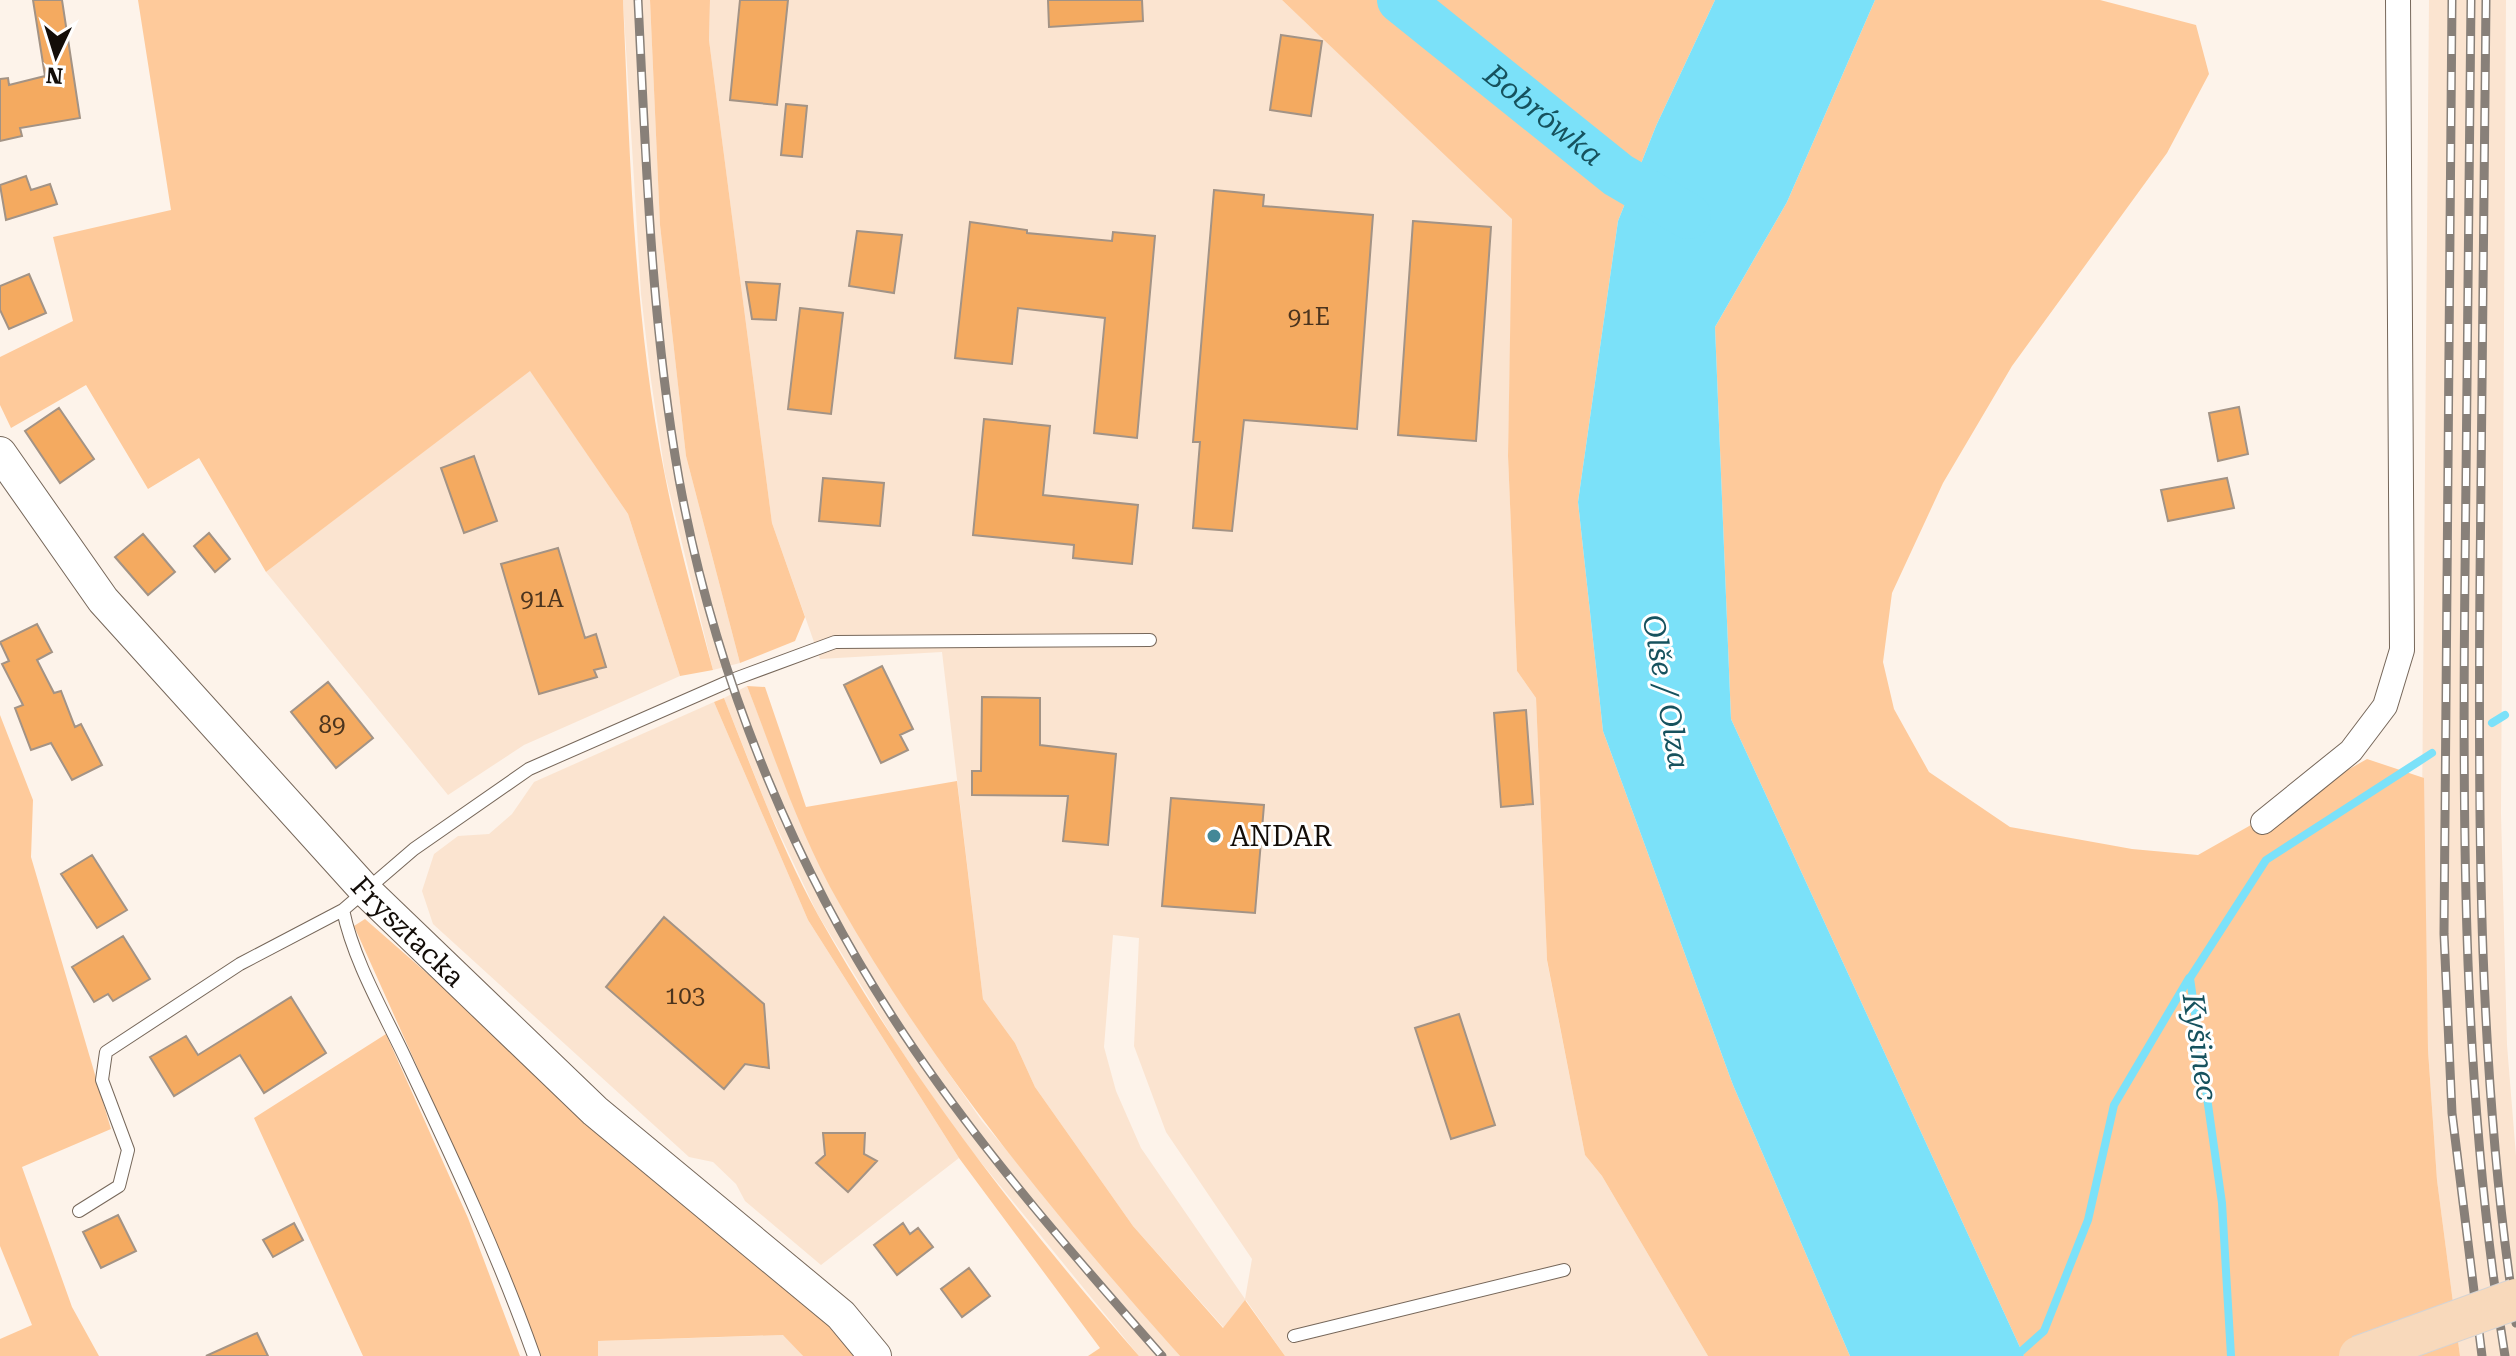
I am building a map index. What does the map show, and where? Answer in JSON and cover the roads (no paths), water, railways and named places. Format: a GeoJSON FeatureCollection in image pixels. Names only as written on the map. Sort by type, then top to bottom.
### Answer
{"type":"FeatureCollection","features":[{"type":"Feature","properties":{"kind":"main road"},"geometry":{"type":"LineString","coordinates":[[2359,1356],[2516,1299]]}},
{"type":"Feature","properties":{"kind":"street"},"geometry":{"type":"LineString","coordinates":[[2263,822],[2351,751],[2385,706],[2402,650],[2398,0]]}},
{"type":"Feature","properties":{"kind":"street","name":"Frysztacka"},"geometry":{"type":"LineString","coordinates":[[0,453],[103,600],[354,900],[595,1111],[841,1315],[875,1356]]}},
{"type":"Feature","properties":{"kind":"lane"},"geometry":{"type":"LineString","coordinates":[[79,1211],[119,1186],[128,1150],[102,1080],[106,1052],[240,964],[354,900],[414,849],[529,769],[732,680],[835,642],[1150,640]]}},
{"type":"Feature","properties":{"kind":"lane"},"geometry":{"type":"LineString","coordinates":[[354,900],[358,954],[469,1195],[534,1356]]}},
{"type":"Feature","properties":{"kind":"lane"},"geometry":{"type":"LineString","coordinates":[[1294,1336],[1564,1270]]}},
{"type":"Feature","properties":{"kind":"water","name":"Olše / Olza"},"geometry":{"type":"Polygon","coordinates":[[[1715,0],[1875,0],[1787,202],[1715,327],[1731,719],[2024,1356],[1850,1356],[1733,1085],[1603,731],[1578,502],[1618,221],[1656,126],[1715,0]]]}},
{"type":"Feature","properties":{"kind":"waterway","name":"Bobrówka"},"geometry":{"type":"LineString","coordinates":[[1400,0],[1618,175],[1688,216]]}},
{"type":"Feature","properties":{"kind":"waterway","name":"Kyšinec"},"geometry":{"type":"LineString","coordinates":[[2492,723],[2505,715]]}},
{"type":"Feature","properties":{"kind":"waterway","name":"Kyšinec"},"geometry":{"type":"LineString","coordinates":[[2231,1356],[2222,1203],[2190,978],[2266,860],[2432,753]]}},
{"type":"Feature","properties":{"kind":"waterway"},"geometry":{"type":"LineString","coordinates":[[2016,1356],[2044,1331],[2088,1220],[2114,1105],[2189,978]]}},
{"type":"Feature","properties":{"kind":"railway"},"geometry":{"type":"LineString","coordinates":[[638,0],[656,300],[670,420],[695,555],[739,705],[799,850],[874,987],[916,1052],[1004,1170],[1162,1356]]}},
{"type":"Feature","properties":{"kind":"railway"},"geometry":{"type":"LineString","coordinates":[[2452,0],[2444,934],[2452,1113],[2482,1356]]}},
{"type":"Feature","properties":{"kind":"railway"},"geometry":{"type":"LineString","coordinates":[[2471,0],[2465,868],[2473,1064],[2491,1259],[2505,1356]]}},
{"type":"Feature","properties":{"kind":"railway"},"geometry":{"type":"LineString","coordinates":[[2486,0],[2480,859],[2494,1138],[2516,1323]]}},
{"type":"Feature","properties":{"kind":"place","name":"ANDAR"},"geometry":{"type":"Point","coordinates":[1214,836]}}]}
